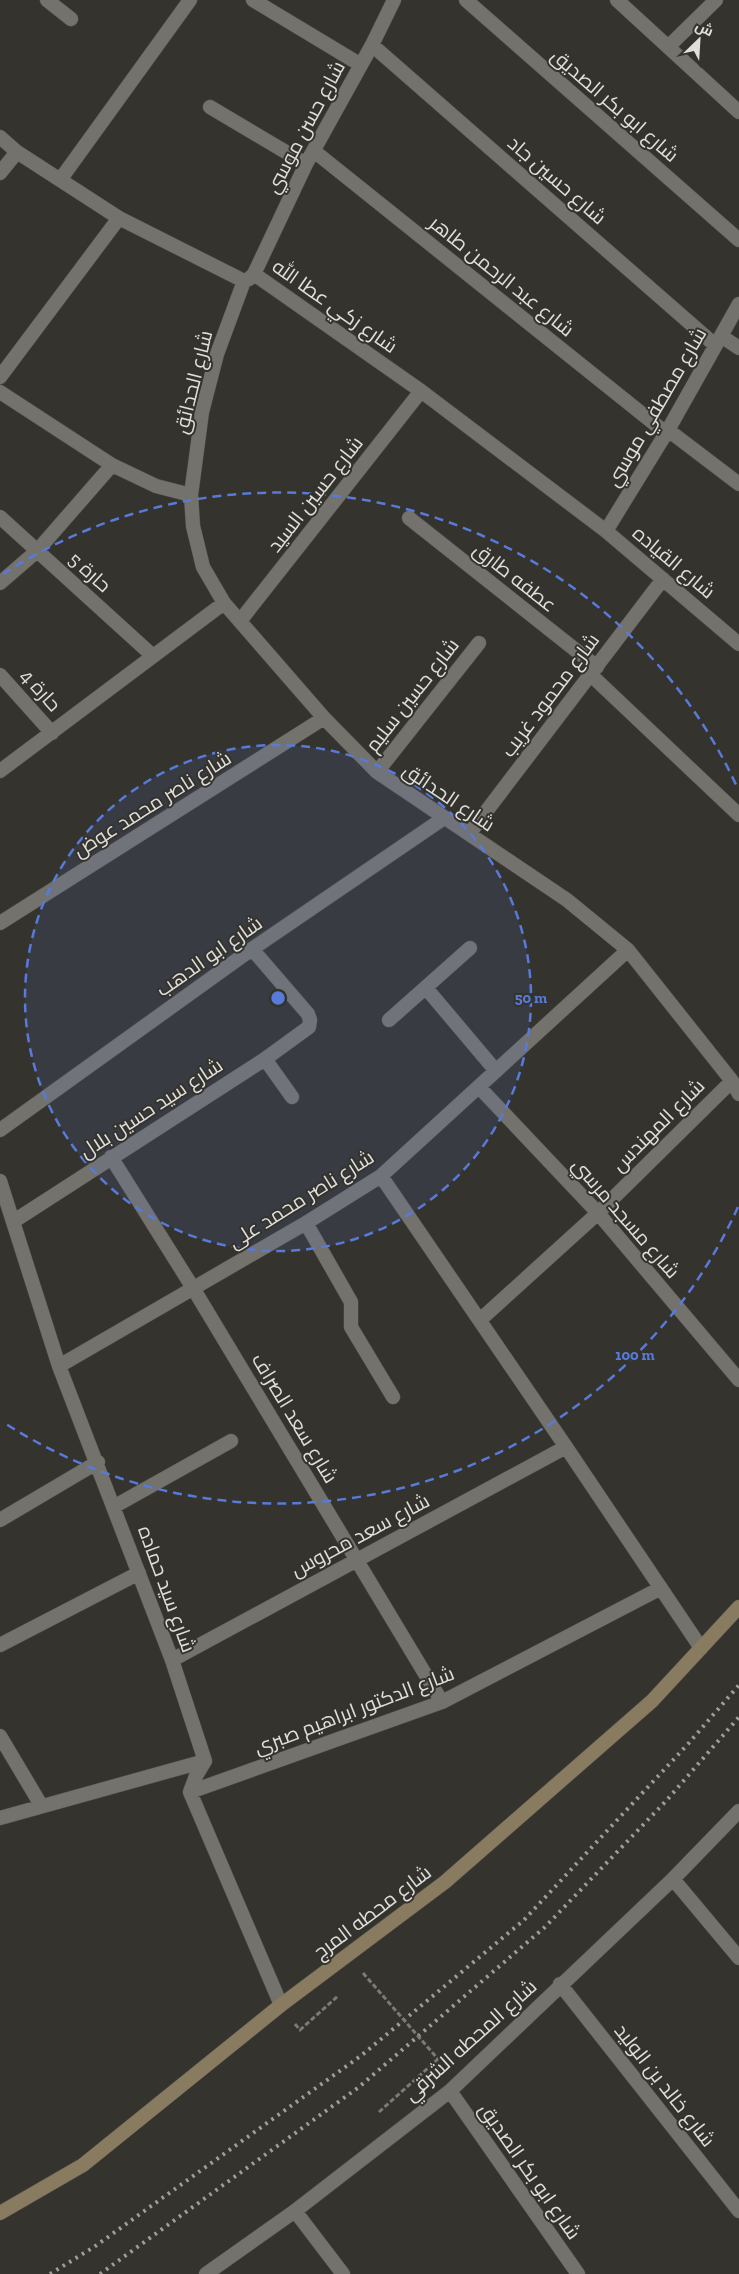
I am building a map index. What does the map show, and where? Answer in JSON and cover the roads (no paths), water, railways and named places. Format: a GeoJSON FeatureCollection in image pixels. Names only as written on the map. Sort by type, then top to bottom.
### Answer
{"type":"FeatureCollection","features":[{"type":"Feature","properties":{"kind":"main road","name":"شارع محطه المرج"},"geometry":{"type":"LineString","coordinates":[[0,2213],[82,2165],[281,2005],[445,1882],[652,1701],[739,1607]]}},
{"type":"Feature","properties":{"kind":"street"},"geometry":{"type":"LineString","coordinates":[[47,0],[71,19]]}},
{"type":"Feature","properties":{"kind":"street"},"geometry":{"type":"LineString","coordinates":[[60,180],[190,0]]}},
{"type":"Feature","properties":{"kind":"street"},"geometry":{"type":"LineString","coordinates":[[253,0],[361,65]]}},
{"type":"Feature","properties":{"kind":"street","name":"شارع حسن موسي"},"geometry":{"type":"LineString","coordinates":[[249,278],[306,164],[372,45],[394,0]]}},
{"type":"Feature","properties":{"kind":"street","name":"شارع ابو بكر الصديق"},"geometry":{"type":"LineString","coordinates":[[466,0],[739,240]]}},
{"type":"Feature","properties":{"kind":"street"},"geometry":{"type":"LineString","coordinates":[[617,0],[739,112]]}},
{"type":"Feature","properties":{"kind":"street"},"geometry":{"type":"LineString","coordinates":[[668,47],[716,0]]}},
{"type":"Feature","properties":{"kind":"street","name":"شارع حسين جاد"},"geometry":{"type":"LineString","coordinates":[[372,45],[718,340],[739,348]]}},
{"type":"Feature","properties":{"kind":"street"},"geometry":{"type":"LineString","coordinates":[[210,107],[306,164]]}},
{"type":"Feature","properties":{"kind":"street","name":"شارع زكي عطا الله"},"geometry":{"type":"LineString","coordinates":[[0,137],[17,152],[120,218],[249,278],[422,391],[606,531]]}},
{"type":"Feature","properties":{"kind":"street","name":"شارع عبد الرحمن طاهر"},"geometry":{"type":"LineString","coordinates":[[314,151],[667,432]]}},
{"type":"Feature","properties":{"kind":"street"},"geometry":{"type":"LineString","coordinates":[[0,173],[17,152]]}},
{"type":"Feature","properties":{"kind":"street"},"geometry":{"type":"LineString","coordinates":[[0,377],[120,218]]}},
{"type":"Feature","properties":{"kind":"street","name":"شارع الحدائق"},"geometry":{"type":"LineString","coordinates":[[249,278],[217,354],[202,412],[191,496],[193,526],[203,567],[224,603],[324,718],[377,772],[567,900],[628,950],[732,1080],[739,1094]]}},
{"type":"Feature","properties":{"kind":"street","name":"شارع مصطفي موسي"},"geometry":{"type":"LineString","coordinates":[[606,531],[667,432],[739,304]]}},
{"type":"Feature","properties":{"kind":"street","name":"شارع حسين السيد"},"geometry":{"type":"LineString","coordinates":[[240,621],[422,391]]}},
{"type":"Feature","properties":{"kind":"street"},"geometry":{"type":"LineString","coordinates":[[0,392],[112,466],[156,486],[191,496]]}},
{"type":"Feature","properties":{"kind":"street"},"geometry":{"type":"LineString","coordinates":[[667,432],[739,484]]}},
{"type":"Feature","properties":{"kind":"street"},"geometry":{"type":"LineString","coordinates":[[0,583],[37,551],[112,466]]}},
{"type":"Feature","properties":{"kind":"street","name":"حارة 5"},"geometry":{"type":"LineString","coordinates":[[0,517],[152,656]]}},
{"type":"Feature","properties":{"kind":"street","name":"عطفه طارق"},"geometry":{"type":"LineString","coordinates":[[409,518],[594,671],[739,815]]}},
{"type":"Feature","properties":{"kind":"street","name":"شارع القياده"},"geometry":{"type":"LineString","coordinates":[[606,531],[739,644]]}},
{"type":"Feature","properties":{"kind":"street","name":"شارع محمود غريب"},"geometry":{"type":"LineString","coordinates":[[469,834],[663,579]]}},
{"type":"Feature","properties":{"kind":"street"},"geometry":{"type":"LineString","coordinates":[[0,771],[224,603]]}},
{"type":"Feature","properties":{"kind":"street","name":"شارع حسين سليم"},"geometry":{"type":"LineString","coordinates":[[377,772],[479,643]]}},
{"type":"Feature","properties":{"kind":"street","name":"حارة 4"},"geometry":{"type":"LineString","coordinates":[[0,675],[52,733]]}},
{"type":"Feature","properties":{"kind":"street","name":"شارع ناصر محمد عوض"},"geometry":{"type":"LineString","coordinates":[[0,923],[324,718]]}},
{"type":"Feature","properties":{"kind":"street","name":"شارع ابو الدهب"},"geometry":{"type":"LineString","coordinates":[[0,1130],[252,949],[444,818]]}},
{"type":"Feature","properties":{"kind":"street"},"geometry":{"type":"LineString","coordinates":[[389,1020],[470,948]]}},
{"type":"Feature","properties":{"kind":"street","name":"شارع سيد حسين بلال"},"geometry":{"type":"LineString","coordinates":[[14,1221],[111,1156],[264,1059],[309,1027],[310,1020],[308,1014],[252,949]]}},
{"type":"Feature","properties":{"kind":"street","name":"شارع ناصر محمد على"},"geometry":{"type":"LineString","coordinates":[[59,1366],[306,1223],[381,1176],[628,950]]}},
{"type":"Feature","properties":{"kind":"street"},"geometry":{"type":"LineString","coordinates":[[426,988],[496,1071]]}},
{"type":"Feature","properties":{"kind":"street"},"geometry":{"type":"LineString","coordinates":[[264,1059],[292,1097]]}},
{"type":"Feature","properties":{"kind":"street","name":"شارع المهندس"},"geometry":{"type":"LineString","coordinates":[[480,1320],[598,1213],[732,1080]]}},
{"type":"Feature","properties":{"kind":"street","name":"شارع مسجد مرسي"},"geometry":{"type":"LineString","coordinates":[[479,1087],[598,1213],[739,1380]]}},
{"type":"Feature","properties":{"kind":"street","name":"شارع سعد الصراف"},"geometry":{"type":"LineString","coordinates":[[111,1156],[193,1288],[442,1702]]}},
{"type":"Feature","properties":{"kind":"street"},"geometry":{"type":"LineString","coordinates":[[381,1176],[701,1648]]}},
{"type":"Feature","properties":{"kind":"street","name":"شارع سيد حماده"},"geometry":{"type":"LineString","coordinates":[[0,1181],[59,1366],[140,1573],[172,1660],[205,1761]]}},
{"type":"Feature","properties":{"kind":"street"},"geometry":{"type":"LineString","coordinates":[[306,1223],[351,1302],[352,1327],[393,1397]]}},
{"type":"Feature","properties":{"kind":"street"},"geometry":{"type":"LineString","coordinates":[[115,1506],[231,1441]]}},
{"type":"Feature","properties":{"kind":"street","name":"شارع سعد محروس"},"geometry":{"type":"LineString","coordinates":[[172,1660],[566,1447]]}},
{"type":"Feature","properties":{"kind":"street"},"geometry":{"type":"LineString","coordinates":[[0,1520],[98,1462]]}},
{"type":"Feature","properties":{"kind":"street"},"geometry":{"type":"LineString","coordinates":[[0,1645],[140,1573]]}},
{"type":"Feature","properties":{"kind":"street","name":"شارع الدكتور ابراهيم صبري"},"geometry":{"type":"LineString","coordinates":[[190,1792],[442,1702],[661,1588]]}},
{"type":"Feature","properties":{"kind":"street"},"geometry":{"type":"LineString","coordinates":[[0,1736],[41,1805]]}},
{"type":"Feature","properties":{"kind":"street"},"geometry":{"type":"LineString","coordinates":[[205,1761],[196,1776],[190,1792],[281,2005]]}},
{"type":"Feature","properties":{"kind":"street"},"geometry":{"type":"LineString","coordinates":[[0,1818],[41,1805],[205,1761]]}},
{"type":"Feature","properties":{"kind":"street","name":"شارع المحطه الشرقي"},"geometry":{"type":"LineString","coordinates":[[206,2274],[296,2211],[450,2091],[560,1984],[673,1879],[739,1811]]}},
{"type":"Feature","properties":{"kind":"street"},"geometry":{"type":"LineString","coordinates":[[673,1879],[739,1958]]}},
{"type":"Feature","properties":{"kind":"street","name":"شارع خالد بن الوليد"},"geometry":{"type":"LineString","coordinates":[[560,1984],[739,2211]]}},
{"type":"Feature","properties":{"kind":"street","name":"شارع ابو بكر الصديق"},"geometry":{"type":"LineString","coordinates":[[450,2091],[578,2274]]}},
{"type":"Feature","properties":{"kind":"street"},"geometry":{"type":"LineString","coordinates":[[296,2211],[343,2274]]}},
{"type":"Feature","properties":{"kind":"railway"},"geometry":{"type":"LineString","coordinates":[[50,2274],[94,2247],[362,2055],[524,1920],[688,1744],[739,1685]]}},
{"type":"Feature","properties":{"kind":"railway"},"geometry":{"type":"LineString","coordinates":[[100,2274],[359,2087],[545,1927],[666,1801],[739,1717]]}}]}
